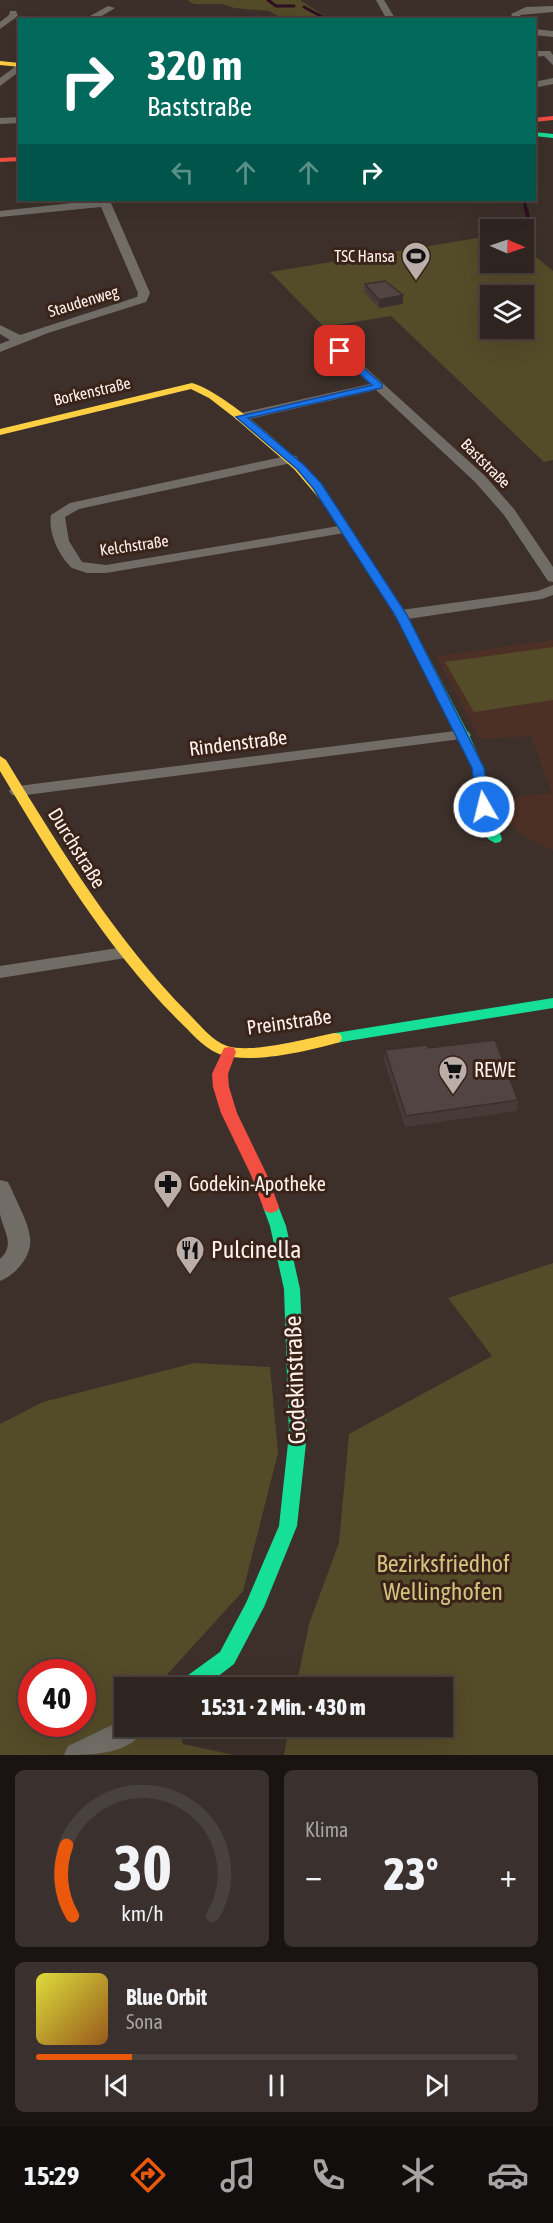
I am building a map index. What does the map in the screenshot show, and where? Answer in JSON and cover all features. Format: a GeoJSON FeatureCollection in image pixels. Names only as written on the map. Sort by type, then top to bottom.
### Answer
{"type":"FeatureCollection","features":[{"type":"Feature","properties":{"kind":"main road"},"geometry":{"type":"LineString","coordinates":[[0,63],[18,66]]}},
{"type":"Feature","properties":{"kind":"main road"},"geometry":{"type":"LineString","coordinates":[[536,114],[553,112]]}},
{"type":"Feature","properties":{"kind":"main road"},"geometry":{"type":"LineString","coordinates":[[536,120],[553,118]]}},
{"type":"Feature","properties":{"kind":"main road"},"geometry":{"type":"LineString","coordinates":[[536,134],[553,136]]}},
{"type":"Feature","properties":{"kind":"main road"},"geometry":{"type":"LineString","coordinates":[[0,160],[18,159]]}},
{"type":"Feature","properties":{"kind":"main road"},"geometry":{"type":"LineString","coordinates":[[0,168],[18,167]]}},
{"type":"Feature","properties":{"kind":"main road","name":"Borkenstraße"},"geometry":{"type":"LineString","coordinates":[[0,432],[192,386],[211,393],[241,417]]}},
{"type":"Feature","properties":{"kind":"main road"},"geometry":{"type":"LineString","coordinates":[[241,417],[291,459],[321,490],[401,615],[478,768],[484,807],[495,839]]}},
{"type":"Feature","properties":{"kind":"main road","name":"Durchstraße"},"geometry":{"type":"LineString","coordinates":[[0,760],[92,909],[125,953]]}},
{"type":"Feature","properties":{"kind":"main road","name":"Preinstraße"},"geometry":{"type":"LineString","coordinates":[[125,953],[214,1047],[228,1052],[251,1052],[553,1003]]}},
{"type":"Feature","properties":{"kind":"main road","name":"Godekinstraße"},"geometry":{"type":"LineString","coordinates":[[202,1677],[227,1659],[254,1607],[288,1526],[298,1434],[292,1289],[278,1226],[221,1087],[220,1074],[228,1052]]}},
{"type":"Feature","properties":{"kind":"street"},"geometry":{"type":"LineString","coordinates":[[380,0],[391,18]]}},
{"type":"Feature","properties":{"kind":"street"},"geometry":{"type":"LineString","coordinates":[[91,18],[111,8]]}},
{"type":"Feature","properties":{"kind":"street"},"geometry":{"type":"LineString","coordinates":[[518,18],[515,14],[522,10],[553,9]]}},
{"type":"Feature","properties":{"kind":"street"},"geometry":{"type":"LineString","coordinates":[[0,27],[14,16],[13,13]]}},
{"type":"Feature","properties":{"kind":"street"},"geometry":{"type":"LineString","coordinates":[[0,27],[18,27]]}},
{"type":"Feature","properties":{"kind":"street"},"geometry":{"type":"LineString","coordinates":[[536,32],[553,34]]}},
{"type":"Feature","properties":{"kind":"street"},"geometry":{"type":"LineString","coordinates":[[536,54],[547,53],[553,62]]}},
{"type":"Feature","properties":{"kind":"street"},"geometry":{"type":"LineString","coordinates":[[0,83],[18,68]]}},
{"type":"Feature","properties":{"kind":"street"},"geometry":{"type":"LineString","coordinates":[[536,85],[553,81]]}},
{"type":"Feature","properties":{"kind":"street"},"geometry":{"type":"LineString","coordinates":[[0,121],[18,120]]}},
{"type":"Feature","properties":{"kind":"street"},"geometry":{"type":"LineString","coordinates":[[0,214],[105,201]]}},
{"type":"Feature","properties":{"kind":"street","name":"Staudenweg"},"geometry":{"type":"LineString","coordinates":[[0,348],[142,299],[144,293],[105,201]]}},
{"type":"Feature","properties":{"kind":"street"},"geometry":{"type":"LineString","coordinates":[[0,329],[20,340]]}},
{"type":"Feature","properties":{"kind":"street","name":"Baststraße"},"geometry":{"type":"LineString","coordinates":[[330,342],[480,479],[509,512],[553,578]]}},
{"type":"Feature","properties":{"kind":"street"},"geometry":{"type":"LineString","coordinates":[[241,417],[379,386]]}},
{"type":"Feature","properties":{"kind":"street","name":"Kelchstraße"},"geometry":{"type":"LineString","coordinates":[[291,459],[75,506],[58,515],[57,528],[72,560],[77,565],[106,569],[345,529]]}},
{"type":"Feature","properties":{"kind":"street"},"geometry":{"type":"LineString","coordinates":[[401,615],[542,595],[553,589]]}},
{"type":"Feature","properties":{"kind":"street","name":"Rindenstraße"},"geometry":{"type":"LineString","coordinates":[[18,791],[463,735]]}},
{"type":"Feature","properties":{"kind":"street"},"geometry":{"type":"LineString","coordinates":[[0,972],[125,953]]}},
{"type":"Feature","properties":{"kind":"street"},"geometry":{"type":"LineString","coordinates":[[0,1188],[20,1238],[8,1265]]}},
{"type":"Feature","properties":{"kind":"street"},"geometry":{"type":"LineString","coordinates":[[78,1755],[116,1737]]}},
{"type":"Feature","properties":{"kind":"shaded area"},"geometry":{"type":"Polygon","coordinates":[[[553,640],[553,850],[522,835],[498,812],[498,799],[552,793],[531,736],[480,739],[436,656],[553,640]]]}},
{"type":"Feature","properties":{"kind":"green space"},"geometry":{"type":"Polygon","coordinates":[[[187,0],[300,0],[327,18],[277,18],[278,16],[269,11],[234,8],[223,4],[194,4],[187,0]]]}},
{"type":"Feature","properties":{"kind":"green space"},"geometry":{"type":"Polygon","coordinates":[[[480,238],[480,273],[534,273],[534,255],[553,271],[553,460],[544,462],[391,316],[324,327],[270,272],[480,238]]]}},
{"type":"Feature","properties":{"kind":"green space"},"geometry":{"type":"Polygon","coordinates":[[[553,647],[553,700],[474,712],[445,662],[553,647]]]}},
{"type":"Feature","properties":{"kind":"green space","name":"Bezirksfriedhof Wellinghofen"},"geometry":{"type":"Polygon","coordinates":[[[553,1263],[553,1755],[284,1755],[287,1737],[453,1737],[453,1677],[298,1677],[309,1624],[339,1543],[349,1434],[492,1356],[448,1298],[553,1263]]]}},
{"type":"Feature","properties":{"kind":"green space"},"geometry":{"type":"Polygon","coordinates":[[[194,1363],[270,1367],[278,1453],[243,1591],[165,1677],[114,1677],[114,1737],[181,1737],[183,1744],[234,1755],[0,1755],[0,1424],[43,1402],[194,1363]]]}},
{"type":"Feature","properties":{"kind":"building"},"geometry":{"type":"Polygon","coordinates":[[[385,281],[403,295],[379,300],[365,284],[385,281]]]}},
{"type":"Feature","properties":{"kind":"building","name":"REWE"},"geometry":{"type":"Polygon","coordinates":[[[495,1040],[518,1100],[406,1116],[385,1050],[427,1045],[428,1048],[495,1040]]]}},
{"type":"Feature","properties":{"kind":"waterway"},"geometry":{"type":"LineString","coordinates":[[268,0],[276,6],[294,6]]}},
{"type":"Feature","properties":{"kind":"waterway"},"geometry":{"type":"LineString","coordinates":[[304,7],[324,18]]}},
{"type":"Feature","properties":{"kind":"waterway"},"geometry":{"type":"LineString","coordinates":[[524,201],[526,210]]}},
{"type":"Feature","properties":{"kind":"waterway"},"geometry":{"type":"LineString","coordinates":[[526,209],[528,219]]}},
{"type":"Feature","properties":{"kind":"traffic: fast"},"geometry":{"type":"LineString","coordinates":[[536,134],[553,136]]}},
{"type":"Feature","properties":{"kind":"traffic: fast"},"geometry":{"type":"LineString","coordinates":[[327,501],[401,615],[463,735],[478,768],[484,807],[495,839]]}},
{"type":"Feature","properties":{"kind":"traffic: fast"},"geometry":{"type":"LineString","coordinates":[[335,1038],[553,1003]]}},
{"type":"Feature","properties":{"kind":"traffic: fast"},"geometry":{"type":"LineString","coordinates":[[202,1677],[227,1658],[254,1607],[288,1526],[298,1434],[292,1289],[278,1226],[271,1207]]}},
{"type":"Feature","properties":{"kind":"traffic: slow"},"geometry":{"type":"LineString","coordinates":[[0,63],[18,65]]}},
{"type":"Feature","properties":{"kind":"traffic: slow"},"geometry":{"type":"LineString","coordinates":[[0,432],[192,386],[212,396],[239,416],[298,467],[327,501]]}},
{"type":"Feature","properties":{"kind":"traffic: slow"},"geometry":{"type":"LineString","coordinates":[[0,760],[64,865],[111,932],[162,995],[208,1040],[227,1051],[250,1053],[335,1038]]}},
{"type":"Feature","properties":{"kind":"traffic: jam"},"geometry":{"type":"LineString","coordinates":[[536,120],[553,118]]}},
{"type":"Feature","properties":{"kind":"traffic: jam"},"geometry":{"type":"LineString","coordinates":[[0,160],[18,159]]}},
{"type":"Feature","properties":{"kind":"traffic: jam"},"geometry":{"type":"LineString","coordinates":[[229,1052],[220,1074],[221,1087],[229,1113],[259,1175],[271,1207]]}},
{"type":"Feature","properties":{"kind":"place","name":"TSC Hansa"},"geometry":{"type":"Point","coordinates":[416,282]}},
{"type":"Feature","properties":{"kind":"place","name":"REWE"},"geometry":{"type":"Point","coordinates":[453,1096]}},
{"type":"Feature","properties":{"kind":"place","name":"Godekin-Apotheke"},"geometry":{"type":"Point","coordinates":[168,1210]}},
{"type":"Feature","properties":{"kind":"place","name":"Pulcinella"},"geometry":{"type":"Point","coordinates":[190,1276]}},
{"type":"Feature","properties":{"kind":"route"},"geometry":{"type":"LineString","coordinates":[[340,351],[379,386],[241,417],[300,467],[317,486],[401,615],[478,768],[484,807]]}}]}
